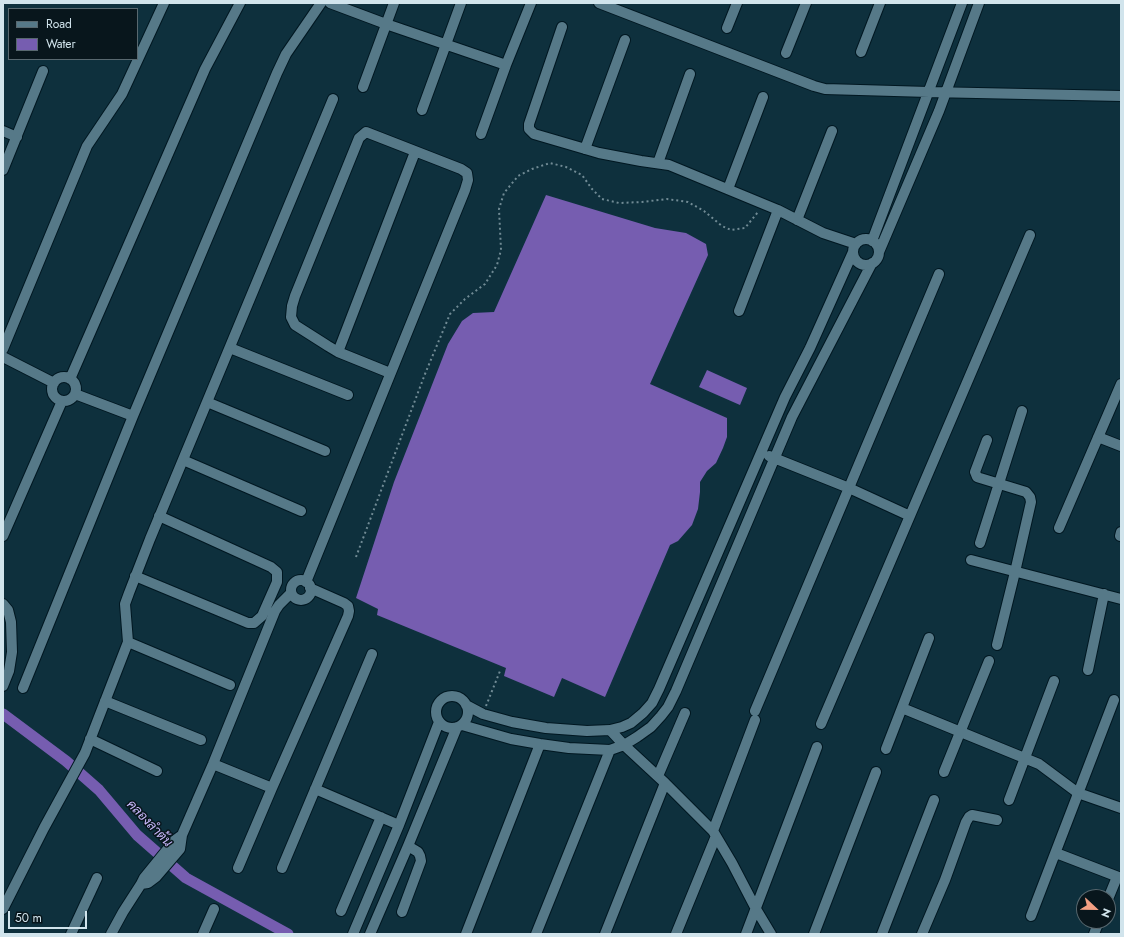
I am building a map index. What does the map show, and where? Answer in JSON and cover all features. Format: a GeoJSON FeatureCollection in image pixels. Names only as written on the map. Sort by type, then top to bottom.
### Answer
{"type":"FeatureCollection","features":[{"type":"Feature","properties":{"kind":"street"},"geometry":{"type":"LineString","coordinates":[[138,59],[164,3]]}},
{"type":"Feature","properties":{"kind":"street"},"geometry":{"type":"LineString","coordinates":[[70,379],[205,69],[240,3]]}},
{"type":"Feature","properties":{"kind":"street"},"geometry":{"type":"LineString","coordinates":[[23,688],[133,416],[286,54],[321,3]]}},
{"type":"Feature","properties":{"kind":"street"},"geometry":{"type":"LineString","coordinates":[[330,3],[386,24],[506,65]]}},
{"type":"Feature","properties":{"kind":"street"},"geometry":{"type":"LineString","coordinates":[[363,86],[394,3]]}},
{"type":"Feature","properties":{"kind":"street"},"geometry":{"type":"LineString","coordinates":[[422,110],[461,3]]}},
{"type":"Feature","properties":{"kind":"street"},"geometry":{"type":"LineString","coordinates":[[481,134],[506,65],[531,3]]}},
{"type":"Feature","properties":{"kind":"street"},"geometry":{"type":"LineString","coordinates":[[599,3],[825,89],[1121,96]]}},
{"type":"Feature","properties":{"kind":"street"},"geometry":{"type":"LineString","coordinates":[[727,28],[737,3]]}},
{"type":"Feature","properties":{"kind":"street"},"geometry":{"type":"LineString","coordinates":[[786,53],[806,3]]}},
{"type":"Feature","properties":{"kind":"street"},"geometry":{"type":"LineString","coordinates":[[861,52],[880,3]]}},
{"type":"Feature","properties":{"kind":"street"},"geometry":{"type":"LineString","coordinates":[[872,241],[962,3]]}},
{"type":"Feature","properties":{"kind":"street"},"geometry":{"type":"LineString","coordinates":[[855,248],[854,257],[860,263],[868,265],[876,261],[946,92],[979,3]]}},
{"type":"Feature","properties":{"kind":"street"},"geometry":{"type":"LineString","coordinates":[[562,27],[529,124],[529,129],[534,134],[585,149],[669,165],[778,210],[855,248]]}},
{"type":"Feature","properties":{"kind":"street"},"geometry":{"type":"LineString","coordinates":[[585,149],[625,40]]}},
{"type":"Feature","properties":{"kind":"street"},"geometry":{"type":"LineString","coordinates":[[3,349],[87,146],[122,94],[138,60]]}},
{"type":"Feature","properties":{"kind":"street"},"geometry":{"type":"LineString","coordinates":[[3,170],[43,71]]}},
{"type":"Feature","properties":{"kind":"street"},"geometry":{"type":"LineString","coordinates":[[658,163],[690,74]]}},
{"type":"Feature","properties":{"kind":"street"},"geometry":{"type":"LineString","coordinates":[[728,190],[763,97]]}},
{"type":"Feature","properties":{"kind":"street"},"geometry":{"type":"LineString","coordinates":[[3,909],[90,739],[128,642],[124,604],[334,99]]}},
{"type":"Feature","properties":{"kind":"street"},"geometry":{"type":"LineString","coordinates":[[3,131],[17,137]]}},
{"type":"Feature","properties":{"kind":"street"},"geometry":{"type":"LineString","coordinates":[[797,220],[832,131]]}},
{"type":"Feature","properties":{"kind":"street"},"geometry":{"type":"LineString","coordinates":[[291,593],[295,599],[299,600],[303,600],[309,596],[308,585],[390,373],[468,180],[467,173],[461,169],[366,132],[359,138],[295,296],[291,317],[295,325],[338,352],[390,373]]}},
{"type":"Feature","properties":{"kind":"street"},"geometry":{"type":"LineString","coordinates":[[338,352],[415,152]]}},
{"type":"Feature","properties":{"kind":"street"},"geometry":{"type":"LineString","coordinates":[[739,311],[778,210]]}},
{"type":"Feature","properties":{"kind":"street"},"geometry":{"type":"LineString","coordinates":[[822,724],[1030,235]]}},
{"type":"Feature","properties":{"kind":"street"},"geometry":{"type":"LineString","coordinates":[[466,705],[483,714],[512,722],[546,728],[587,731],[610,730],[622,727],[643,713],[652,702],[659,689],[790,384],[810,348],[855,248],[860,241],[868,240],[876,244],[879,252]]}},
{"type":"Feature","properties":{"kind":"street"},"geometry":{"type":"LineString","coordinates":[[370,934],[459,726],[466,719],[468,712],[464,701],[455,696],[450,696],[441,700],[436,708],[437,718],[439,722],[447,728],[459,726],[511,739],[540,744],[569,748],[610,750],[624,745],[651,727],[668,707],[792,417],[872,263]]}},
{"type":"Feature","properties":{"kind":"street"},"geometry":{"type":"LineString","coordinates":[[676,934],[714,834],[755,716],[939,274]]}},
{"type":"Feature","properties":{"kind":"street"},"geometry":{"type":"LineString","coordinates":[[230,348],[348,395]]}},
{"type":"Feature","properties":{"kind":"street"},"geometry":{"type":"LineString","coordinates":[[3,357],[54,383]]}},
{"type":"Feature","properties":{"kind":"street"},"geometry":{"type":"LineString","coordinates":[[61,377],[70,379],[76,386],[75,394],[70,400],[58,400],[52,392],[54,383],[61,377]]}},
{"type":"Feature","properties":{"kind":"street"},"geometry":{"type":"LineString","coordinates":[[1059,528],[1121,384]]}},
{"type":"Feature","properties":{"kind":"street"},"geometry":{"type":"LineString","coordinates":[[75,394],[133,416]]}},
{"type":"Feature","properties":{"kind":"street"},"geometry":{"type":"LineString","coordinates":[[3,536],[62,401]]}},
{"type":"Feature","properties":{"kind":"street"},"geometry":{"type":"LineString","coordinates":[[207,402],[325,452]]}},
{"type":"Feature","properties":{"kind":"street"},"geometry":{"type":"LineString","coordinates":[[980,544],[1022,411]]}},
{"type":"Feature","properties":{"kind":"street"},"geometry":{"type":"LineString","coordinates":[[1098,437],[1121,446]]}},
{"type":"Feature","properties":{"kind":"street"},"geometry":{"type":"LineString","coordinates":[[987,440],[975,472],[976,475],[980,478],[1026,492],[1029,494],[1031,502],[997,645]]}},
{"type":"Feature","properties":{"kind":"street"},"geometry":{"type":"LineString","coordinates":[[760,452],[849,488],[910,516]]}},
{"type":"Feature","properties":{"kind":"street"},"geometry":{"type":"LineString","coordinates":[[183,460],[301,511]]}},
{"type":"Feature","properties":{"kind":"street"},"geometry":{"type":"LineString","coordinates":[[135,576],[248,623],[254,623],[262,616],[277,582],[277,572],[271,567],[160,516]]}},
{"type":"Feature","properties":{"kind":"street"},"geometry":{"type":"LineString","coordinates":[[971,560],[1121,599]]}},
{"type":"Feature","properties":{"kind":"street"},"geometry":{"type":"LineString","coordinates":[[111,934],[144,878],[153,874],[179,841],[213,764],[275,611],[291,593],[291,589],[295,582],[302,580],[308,585],[348,606],[348,616],[238,868]]}},
{"type":"Feature","properties":{"kind":"street"},"geometry":{"type":"LineString","coordinates":[[703,586],[718,592]]}},
{"type":"Feature","properties":{"kind":"street"},"geometry":{"type":"LineString","coordinates":[[1088,670],[1104,594]]}},
{"type":"Feature","properties":{"kind":"street"},"geometry":{"type":"LineString","coordinates":[[3,604],[8,610],[11,622],[7,652],[9,671],[3,686]]}},
{"type":"Feature","properties":{"kind":"street"},"geometry":{"type":"LineString","coordinates":[[886,749],[929,638]]}},
{"type":"Feature","properties":{"kind":"street"},"geometry":{"type":"LineString","coordinates":[[128,642],[230,685]]}},
{"type":"Feature","properties":{"kind":"street"},"geometry":{"type":"LineString","coordinates":[[282,868],[372,654]]}},
{"type":"Feature","properties":{"kind":"street"},"geometry":{"type":"LineString","coordinates":[[944,772],[989,661]]}},
{"type":"Feature","properties":{"kind":"street"},"geometry":{"type":"LineString","coordinates":[[1009,800],[1054,681]]}},
{"type":"Feature","properties":{"kind":"street"},"geometry":{"type":"LineString","coordinates":[[1031,916],[1114,700]]}},
{"type":"Feature","properties":{"kind":"street"},"geometry":{"type":"LineString","coordinates":[[105,701],[201,740]]}},
{"type":"Feature","properties":{"kind":"street"},"geometry":{"type":"LineString","coordinates":[[902,708],[1039,764],[1078,794],[1121,808]]}},
{"type":"Feature","properties":{"kind":"street"},"geometry":{"type":"LineString","coordinates":[[606,934],[685,713]]}},
{"type":"Feature","properties":{"kind":"street"},"geometry":{"type":"LineString","coordinates":[[353,934],[399,825],[439,722]]}},
{"type":"Feature","properties":{"kind":"street"},"geometry":{"type":"LineString","coordinates":[[610,730],[662,780],[714,834],[732,863],[771,934]]}},
{"type":"Feature","properties":{"kind":"street"},"geometry":{"type":"LineString","coordinates":[[90,739],[157,771]]}},
{"type":"Feature","properties":{"kind":"street"},"geometry":{"type":"LineString","coordinates":[[466,934],[540,744]]}},
{"type":"Feature","properties":{"kind":"street"},"geometry":{"type":"LineString","coordinates":[[746,934],[817,747]]}},
{"type":"Feature","properties":{"kind":"street"},"geometry":{"type":"LineString","coordinates":[[536,934],[610,750]]}},
{"type":"Feature","properties":{"kind":"street"},"geometry":{"type":"LineString","coordinates":[[213,764],[272,788]]}},
{"type":"Feature","properties":{"kind":"street"},"geometry":{"type":"LineString","coordinates":[[814,934],[876,772]]}},
{"type":"Feature","properties":{"kind":"street"},"geometry":{"type":"LineString","coordinates":[[315,789],[399,825]]}},
{"type":"Feature","properties":{"kind":"street"},"geometry":{"type":"LineString","coordinates":[[882,934],[934,800]]}},
{"type":"Feature","properties":{"kind":"street"},"geometry":{"type":"LineString","coordinates":[[922,934],[945,880],[969,817],[972,815],[997,820]]}},
{"type":"Feature","properties":{"kind":"street"},"geometry":{"type":"LineString","coordinates":[[341,911],[381,817]]}},
{"type":"Feature","properties":{"kind":"street"},"geometry":{"type":"LineString","coordinates":[[402,912],[421,861],[418,852],[408,846]]}},
{"type":"Feature","properties":{"kind":"street"},"geometry":{"type":"LineString","coordinates":[[1056,853],[1119,877],[1113,889]]}},
{"type":"Feature","properties":{"kind":"street"},"geometry":{"type":"LineString","coordinates":[[71,934],[97,878]]}},
{"type":"Feature","properties":{"kind":"street"},"geometry":{"type":"LineString","coordinates":[[375,882],[390,888]]}},
{"type":"Feature","properties":{"kind":"street"},"geometry":{"type":"LineString","coordinates":[[203,934],[214,909]]}},
{"type":"Feature","properties":{"kind":"path"},"geometry":{"type":"LineString","coordinates":[[356,557],[425,374],[450,314],[465,299],[485,284],[497,264],[501,250],[499,209],[504,193],[518,176],[532,169],[550,164],[566,167],[582,175],[592,189],[602,199],[619,203],[667,199],[688,202],[704,211],[722,226],[731,230],[745,228],[764,204]]}},
{"type":"Feature","properties":{"kind":"path"},"geometry":{"type":"LineString","coordinates":[[483,714],[500,671]]}},
{"type":"Feature","properties":{"kind":"water"},"geometry":{"type":"Polygon","coordinates":[[[546,195],[655,228],[686,233],[706,244],[708,255],[650,384],[727,418],[727,437],[716,463],[707,471],[700,482],[698,509],[692,525],[678,541],[670,545],[605,697],[562,678],[554,697],[504,676],[506,668],[377,615],[378,609],[356,598],[394,482],[448,344],[462,321],[473,313],[494,312],[546,195]]]}},
{"type":"Feature","properties":{"kind":"water"},"geometry":{"type":"Polygon","coordinates":[[[707,370],[747,388],[740,405],[699,387],[707,370]]]}},
{"type":"Feature","properties":{"kind":"waterway","name":"คลองลำต้น"},"geometry":{"type":"LineString","coordinates":[[3,714],[66,761],[99,790],[137,835],[186,878],[288,934]]}}]}
